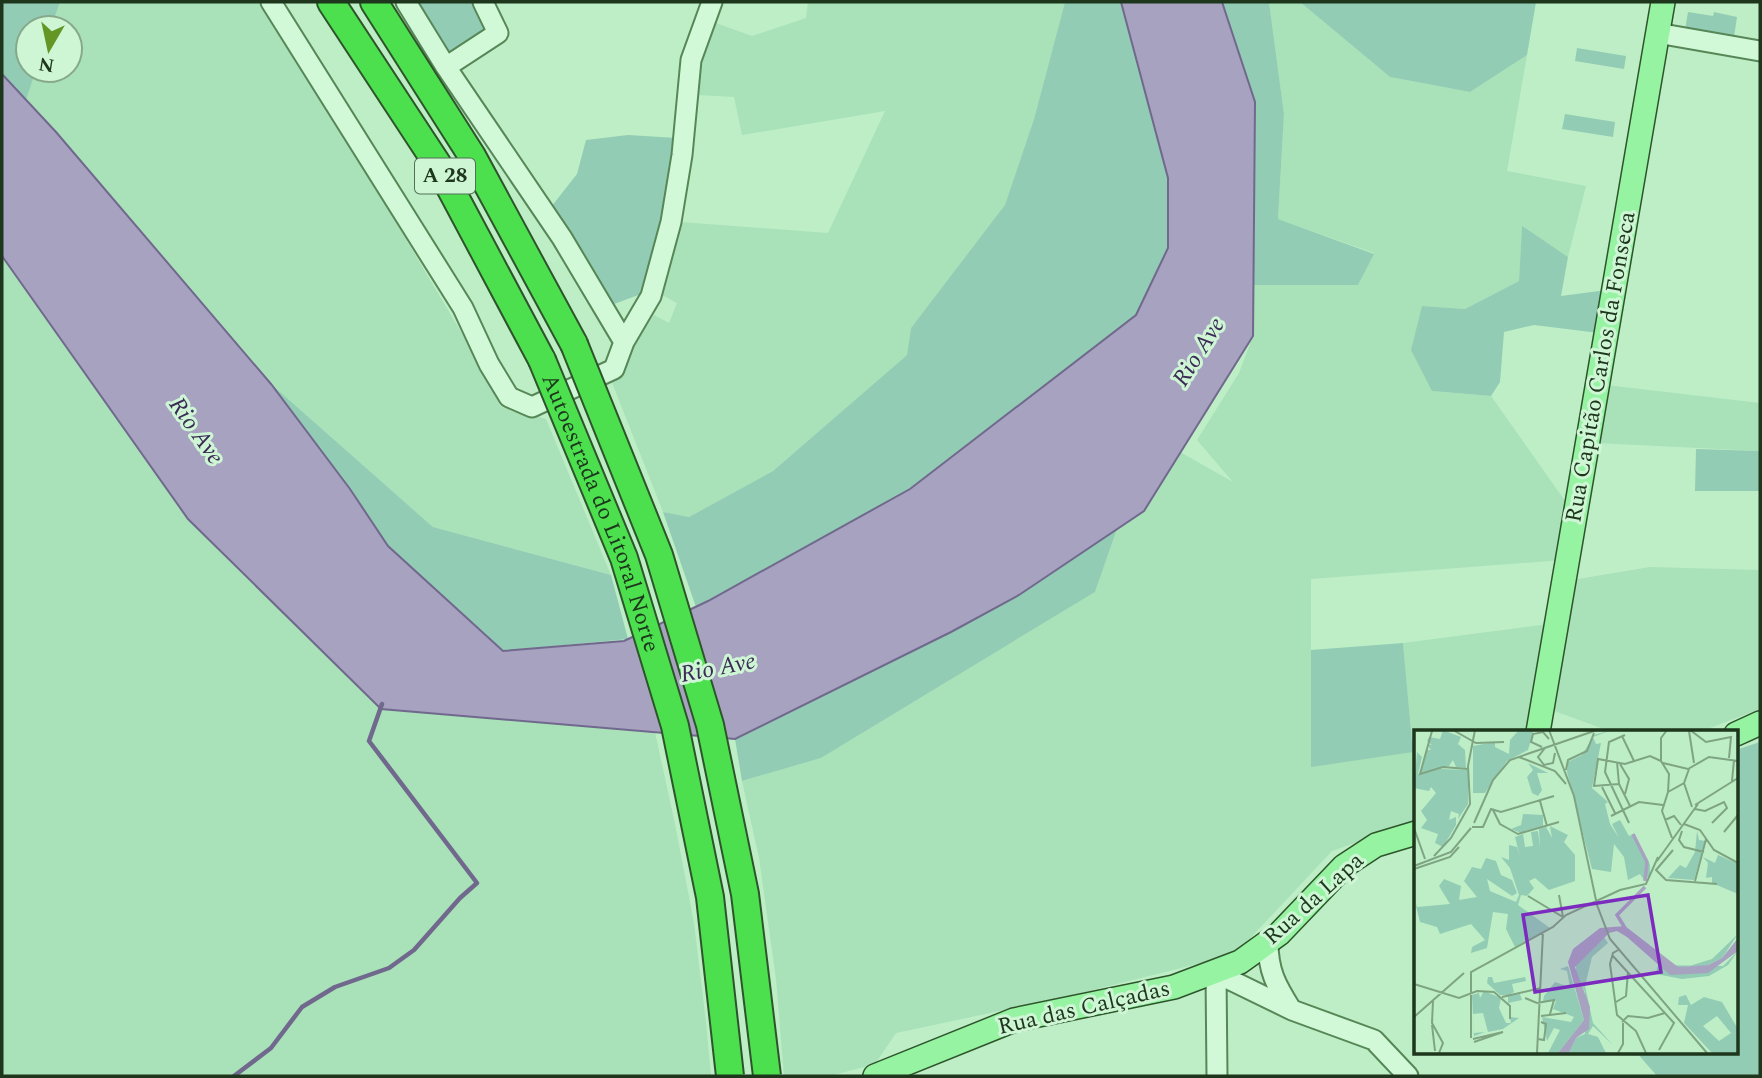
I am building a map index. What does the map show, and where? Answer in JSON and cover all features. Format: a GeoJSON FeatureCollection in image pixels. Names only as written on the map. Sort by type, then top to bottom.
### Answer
{"type":"FeatureCollection","features":[{"type":"Feature","properties":{"kind":"highway","name":"Autoestrada do Litoral Norte"},"geometry":{"type":"LineString","coordinates":[[331,2],[438,165],[542,360],[624,558],[675,726],[710,897],[730,1076]]}},
{"type":"Feature","properties":{"kind":"highway","name":"Autoestrada do Litoral Norte"},"geometry":{"type":"LineString","coordinates":[[374,2],[472,156],[574,344],[659,555],[710,724],[745,894],[767,1076]]}},
{"type":"Feature","properties":{"kind":"main road","name":"Rua Capitão Carlos da Fonseca"},"geometry":{"type":"LineString","coordinates":[[1538,730],[1663,2]]}},
{"type":"Feature","properties":{"kind":"main road"},"geometry":{"type":"LineString","coordinates":[[1738,733],[1760,723]]}},
{"type":"Feature","properties":{"kind":"main road","name":"Rua da Lapa"},"geometry":{"type":"LineString","coordinates":[[1216,973],[1240,962],[1279,934],[1344,866],[1376,845],[1414,833]]}},
{"type":"Feature","properties":{"kind":"main road","name":"Rua das Calçadas"},"geometry":{"type":"LineString","coordinates":[[875,1076],[1014,1020],[1174,987],[1216,973]]}},
{"type":"Feature","properties":{"kind":"street"},"geometry":{"type":"LineString","coordinates":[[271,2],[463,308],[489,363],[509,397],[532,407],[614,369],[624,342],[651,296],[671,222],[682,155],[691,60],[712,2]]}},
{"type":"Feature","properties":{"kind":"street"},"geometry":{"type":"LineString","coordinates":[[406,2],[446,67],[562,238],[624,342]]}},
{"type":"Feature","properties":{"kind":"street"},"geometry":{"type":"LineString","coordinates":[[446,67],[498,33],[482,2]]}},
{"type":"Feature","properties":{"kind":"street"},"geometry":{"type":"LineString","coordinates":[[1657,33],[1760,51]]}},
{"type":"Feature","properties":{"kind":"street"},"geometry":{"type":"LineString","coordinates":[[1268,942],[1268,965],[1278,989],[1292,1010]]}},
{"type":"Feature","properties":{"kind":"street"},"geometry":{"type":"LineString","coordinates":[[1217,1076],[1216,973],[1292,1010],[1374,1040],[1408,1076]]}},
{"type":"Feature","properties":{"kind":"green space"},"geometry":{"type":"Polygon","coordinates":[[[2,2],[60,2],[56,14],[14,14],[14,84],[31,84],[26,100],[2,74],[2,2]]]}},
{"type":"Feature","properties":{"kind":"green space"},"geometry":{"type":"Polygon","coordinates":[[[60,2],[258,2],[318,91],[470,347],[501,407],[546,419],[611,575],[433,527],[271,384],[26,100],[31,84],[84,84],[84,14],[56,14],[60,2]]]}},
{"type":"Feature","properties":{"kind":"green space"},"geometry":{"type":"Polygon","coordinates":[[[410,2],[479,2],[488,25],[482,39],[453,57],[443,55],[410,2]]]}},
{"type":"Feature","properties":{"kind":"green space"},"geometry":{"type":"Polygon","coordinates":[[[808,2],[1065,2],[1034,119],[1005,206],[911,328],[907,355],[773,471],[689,517],[663,512],[611,380],[654,315],[669,323],[677,303],[658,293],[680,222],[828,233],[885,111],[742,135],[734,97],[697,95],[699,57],[713,22],[752,36],[806,18],[808,2]]]}},
{"type":"Feature","properties":{"kind":"green space"},"geometry":{"type":"Polygon","coordinates":[[[1065,2],[1121,2],[1168,178],[1168,248],[1136,315],[910,489],[696,607],[663,512],[689,517],[773,471],[907,355],[911,328],[1005,205],[1034,119],[1065,2]]]}},
{"type":"Feature","properties":{"kind":"green space"},"geometry":{"type":"Polygon","coordinates":[[[1222,2],[1269,2],[1284,114],[1278,219],[1374,254],[1358,285],[1253,285],[1255,102],[1222,2]]]}},
{"type":"Feature","properties":{"kind":"green space"},"geometry":{"type":"Polygon","coordinates":[[[1269,2],[1300,2],[1390,77],[1470,92],[1527,55],[1507,171],[1586,186],[1568,257],[1522,227],[1519,281],[1465,309],[1422,306],[1432,391],[1491,396],[1570,508],[1562,560],[1311,579],[1311,766],[1413,751],[1403,643],[1548,624],[1529,730],[1414,730],[1414,822],[1332,851],[1242,947],[1205,962],[1061,998],[896,1033],[875,1064],[830,1076],[784,1076],[776,979],[759,858],[742,781],[821,758],[1095,592],[1117,529],[1144,511],[1180,452],[1233,482],[1197,440],[1239,373],[1253,336],[1253,285],[1358,285],[1374,253],[1278,219],[1284,114],[1269,2]]]}},
{"type":"Feature","properties":{"kind":"green space"},"geometry":{"type":"Polygon","coordinates":[[[1300,2],[1536,2],[1527,55],[1470,92],[1390,77],[1300,2]]]}},
{"type":"Feature","properties":{"kind":"green space"},"geometry":{"type":"Polygon","coordinates":[[[1688,12],[1713,16],[1714,12],[1737,17],[1734,37],[1685,30],[1688,12]]]}},
{"type":"Feature","properties":{"kind":"green space"},"geometry":{"type":"Polygon","coordinates":[[[1577,48],[1626,56],[1624,69],[1575,61],[1577,48]]]}},
{"type":"Feature","properties":{"kind":"green space"},"geometry":{"type":"Polygon","coordinates":[[[1565,114],[1615,122],[1613,137],[1562,129],[1565,114]]]}},
{"type":"Feature","properties":{"kind":"green space"},"geometry":{"type":"Polygon","coordinates":[[[628,135],[677,138],[661,242],[644,293],[614,304],[551,207],[577,174],[586,140],[628,135]]]}},
{"type":"Feature","properties":{"kind":"green space"},"geometry":{"type":"Polygon","coordinates":[[[1522,226],[1568,257],[1561,296],[1607,290],[1599,333],[1534,325],[1504,332],[1500,382],[1491,396],[1432,391],[1411,350],[1422,306],[1465,309],[1519,281],[1522,226]]]}},
{"type":"Feature","properties":{"kind":"green space"},"geometry":{"type":"Polygon","coordinates":[[[2,256],[381,709],[655,732],[694,923],[711,1076],[2,1076],[2,256]]]}},
{"type":"Feature","properties":{"kind":"green space"},"geometry":{"type":"Polygon","coordinates":[[[271,384],[433,527],[611,575],[628,639],[503,651],[388,546],[350,489],[271,384]]]}},
{"type":"Feature","properties":{"kind":"green space"},"geometry":{"type":"Polygon","coordinates":[[[1606,385],[1760,403],[1760,451],[1596,443],[1606,385]]]}},
{"type":"Feature","properties":{"kind":"green space"},"geometry":{"type":"Polygon","coordinates":[[[1696,449],[1760,451],[1760,491],[1695,491],[1696,449]]]}},
{"type":"Feature","properties":{"kind":"green space"},"geometry":{"type":"Polygon","coordinates":[[[1117,529],[1095,592],[821,758],[742,781],[735,739],[951,632],[1019,595],[1117,529]]]}},
{"type":"Feature","properties":{"kind":"green space"},"geometry":{"type":"Polygon","coordinates":[[[1650,567],[1760,570],[1760,709],[1705,730],[1607,730],[1549,709],[1574,592],[1572,580],[1650,567]]]}},
{"type":"Feature","properties":{"kind":"green space"},"geometry":{"type":"Polygon","coordinates":[[[1403,643],[1413,752],[1311,767],[1311,650],[1403,643]]]}},
{"type":"Feature","properties":{"kind":"green space"},"geometry":{"type":"Polygon","coordinates":[[[1760,742],[1760,1076],[1657,1076],[1638,1054],[1738,1054],[1738,749],[1760,742]]]}},
{"type":"Feature","properties":{"kind":"water","name":"Rio Ave"},"geometry":{"type":"Polygon","coordinates":[[[1121,2],[1222,2],[1255,102],[1253,336],[1144,511],[1019,595],[951,632],[735,739],[381,709],[188,519],[2,256],[2,74],[56,132],[271,384],[350,489],[388,546],[503,651],[624,641],[708,601],[910,489],[1136,315],[1168,248],[1168,178],[1121,2]]]}},
{"type":"Feature","properties":{"kind":"waterway"},"geometry":{"type":"LineString","coordinates":[[234,1076],[271,1048],[302,1007],[335,987],[389,968],[414,950],[460,898],[477,883],[369,741],[382,704]]}}]}
